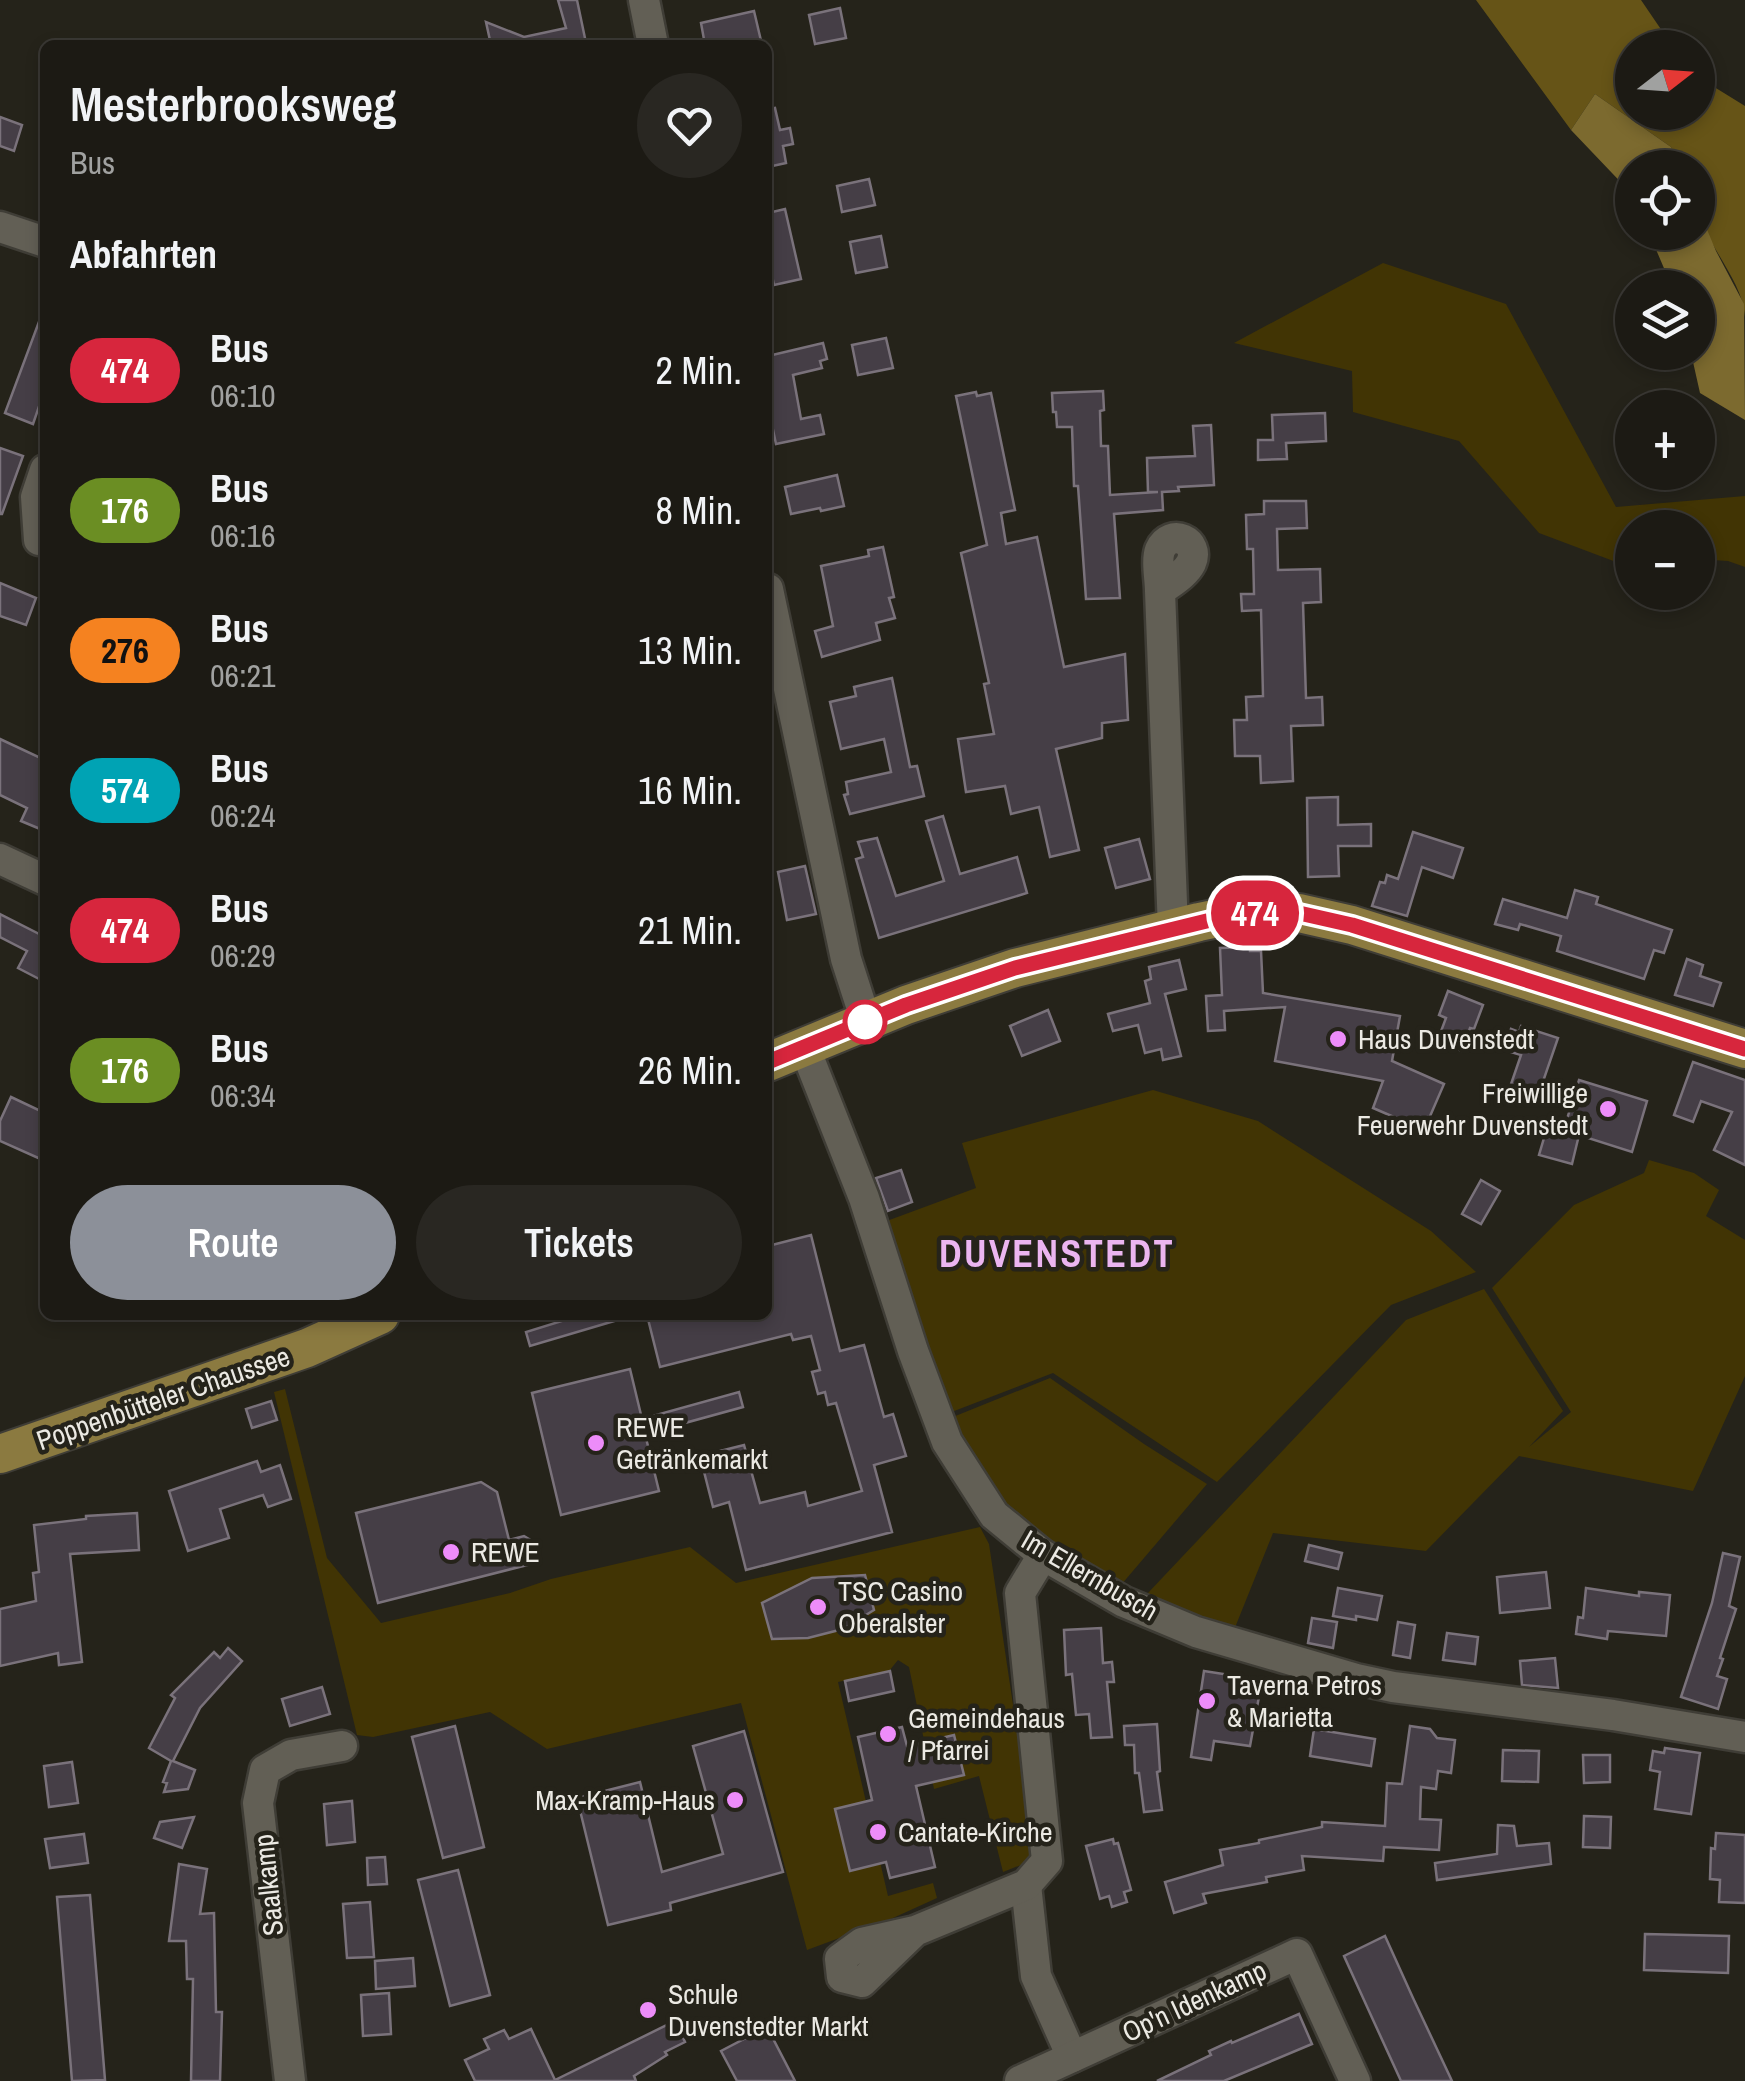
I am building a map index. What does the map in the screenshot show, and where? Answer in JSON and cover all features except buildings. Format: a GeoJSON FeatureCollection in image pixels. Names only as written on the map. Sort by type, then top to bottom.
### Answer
{"type":"FeatureCollection","features":[{"type":"Feature","properties":{"kind":"main road"},"geometry":{"type":"LineString","coordinates":[[772,1060],[866,1021],[1015,968],[1223,917],[1274,912],[1325,917],[1745,1048]]}},
{"type":"Feature","properties":{"kind":"main road","name":"Poppenbütteler Chaussee"},"geometry":{"type":"LineString","coordinates":[[0,1454],[308,1348],[369,1320]]}},
{"type":"Feature","properties":{"kind":"street"},"geometry":{"type":"LineString","coordinates":[[644,0],[653,40]]}},
{"type":"Feature","properties":{"kind":"street"},"geometry":{"type":"LineString","coordinates":[[0,227],[40,240]]}},
{"type":"Feature","properties":{"kind":"street"},"geometry":{"type":"LineString","coordinates":[[39,540],[36,496],[40,484]]}},
{"type":"Feature","properties":{"kind":"street"},"geometry":{"type":"LineString","coordinates":[[1160,591],[1174,929]]}},
{"type":"Feature","properties":{"kind":"street"},"geometry":{"type":"LineString","coordinates":[[772,608],[846,959],[866,1021]]}},
{"type":"Feature","properties":{"kind":"street"},"geometry":{"type":"LineString","coordinates":[[0,859],[40,878]]}},
{"type":"Feature","properties":{"kind":"street","name":"Im Ellernbusch"},"geometry":{"type":"LineString","coordinates":[[804,1046],[864,1198],[947,1442],[994,1515],[1044,1555],[1124,1602],[1196,1632],[1356,1680],[1745,1737]]}},
{"type":"Feature","properties":{"kind":"street"},"geometry":{"type":"LineString","coordinates":[[915,1931],[1026,1885],[1047,1861],[1020,1592],[1044,1555]]}},
{"type":"Feature","properties":{"kind":"street","name":"Saalkamp"},"geometry":{"type":"LineString","coordinates":[[290,2081],[258,1803],[265,1770],[291,1755],[342,1746]]}},
{"type":"Feature","properties":{"kind":"street"},"geometry":{"type":"LineString","coordinates":[[1026,1885],[1036,1976],[1072,2058]]}},
{"type":"Feature","properties":{"kind":"street","name":"Op'n Idenkamp"},"geometry":{"type":"LineString","coordinates":[[1020,2081],[1297,1954],[1356,2081]]}},
{"type":"Feature","properties":{"kind":"shaded area"},"geometry":{"type":"Polygon","coordinates":[[[1476,0],[1641,0],[1661,30],[1615,30],[1615,108],[1595,94],[1571,130],[1476,0]]]}},
{"type":"Feature","properties":{"kind":"shaded area"},"geometry":{"type":"Polygon","coordinates":[[[1715,87],[1745,106],[1745,317],[1738,290],[1715,248],[1715,150],[1671,147],[1647,130],[1715,130],[1715,87]]]}},
{"type":"Feature","properties":{"kind":"shaded area"},"geometry":{"type":"Polygon","coordinates":[[[1595,94],[1615,108],[1615,130],[1647,130],[1672,150],[1615,150],[1615,176],[1571,130],[1595,94]]]}},
{"type":"Feature","properties":{"kind":"shaded area"},"geometry":{"type":"Polygon","coordinates":[[[1715,249],[1744,304],[1745,420],[1715,402],[1715,390],[1699,390],[1695,370],[1715,370],[1715,270],[1665,270],[1656,250],[1715,249]]]}},
{"type":"Feature","properties":{"kind":"shaded area"},"geometry":{"type":"Polygon","coordinates":[[[1383,263],[1506,304],[1616,507],[1745,496],[1745,567],[1715,560],[1715,510],[1615,510],[1615,562],[1539,533],[1459,441],[1353,412],[1352,371],[1234,343],[1383,263]]]}},
{"type":"Feature","properties":{"kind":"shaded area"},"geometry":{"type":"Polygon","coordinates":[[[1153,1090],[1258,1121],[1431,1231],[1476,1272],[1391,1305],[1217,1482],[1053,1373],[949,1413],[884,1222],[976,1188],[962,1143],[1153,1090]]]}},
{"type":"Feature","properties":{"kind":"shaded area"},"geometry":{"type":"Polygon","coordinates":[[[1649,1160],[1694,1173],[1719,1190],[1706,1216],[1745,1240],[1745,1376],[1693,1491],[1519,1456],[1426,1551],[1273,1533],[1234,1630],[1147,1594],[1406,1320],[1484,1289],[1563,1411],[1529,1447],[1571,1412],[1492,1288],[1574,1205],[1644,1173],[1649,1160]]]}},
{"type":"Feature","properties":{"kind":"shaded area"},"geometry":{"type":"Polygon","coordinates":[[[1050,1378],[1207,1484],[1121,1585],[1008,1519],[948,1419],[1050,1378]]]}},
{"type":"Feature","properties":{"kind":"shaded area"},"geometry":{"type":"Polygon","coordinates":[[[285,1389],[327,1558],[381,1623],[690,1547],[736,1583],[980,1527],[989,1544],[1036,1859],[1003,1872],[979,1776],[934,1789],[909,1667],[898,1660],[889,1671],[838,1682],[888,1896],[933,1883],[937,1898],[807,1950],[741,1703],[547,1749],[490,1712],[373,1737],[357,1735],[274,1392],[285,1389]]]}},
{"type":"Feature","properties":{"kind":"bus line","name":"474"},"geometry":{"type":"LineString","coordinates":[[772,1060],[906,1005],[1015,968],[1223,917],[1274,912],[1325,917],[1745,1049]]}},
{"type":"Feature","properties":{"kind":"place","name":"Haus Duvenstedt"},"geometry":{"type":"Point","coordinates":[1338,1039]}},
{"type":"Feature","properties":{"kind":"place","name":"Freiwillige Feuerwehr Duvenstedt"},"geometry":{"type":"Point","coordinates":[1608,1109]}},
{"type":"Feature","properties":{"kind":"place","name":"REWE Getränkemarkt"},"geometry":{"type":"Point","coordinates":[596,1443]}},
{"type":"Feature","properties":{"kind":"place","name":"REWE"},"geometry":{"type":"Point","coordinates":[451,1552]}},
{"type":"Feature","properties":{"kind":"place","name":"TSC Casino Oberalster"},"geometry":{"type":"Point","coordinates":[818,1607]}},
{"type":"Feature","properties":{"kind":"place","name":"Taverna Petros & Marietta"},"geometry":{"type":"Point","coordinates":[1207,1701]}},
{"type":"Feature","properties":{"kind":"place","name":"Gemeindehaus / Pfarrei"},"geometry":{"type":"Point","coordinates":[888,1734]}},
{"type":"Feature","properties":{"kind":"place","name":"Max-Kramp-Haus"},"geometry":{"type":"Point","coordinates":[735,1800]}},
{"type":"Feature","properties":{"kind":"place","name":"Cantate-Kirche"},"geometry":{"type":"Point","coordinates":[878,1832]}},
{"type":"Feature","properties":{"kind":"place","name":"Schule Duvenstedter Markt"},"geometry":{"type":"Point","coordinates":[648,2010]}},
{"type":"Feature","properties":{"kind":"district","name":"DUVENSTEDT"},"geometry":{"type":"Point","coordinates":[1057,1253]}}]}
